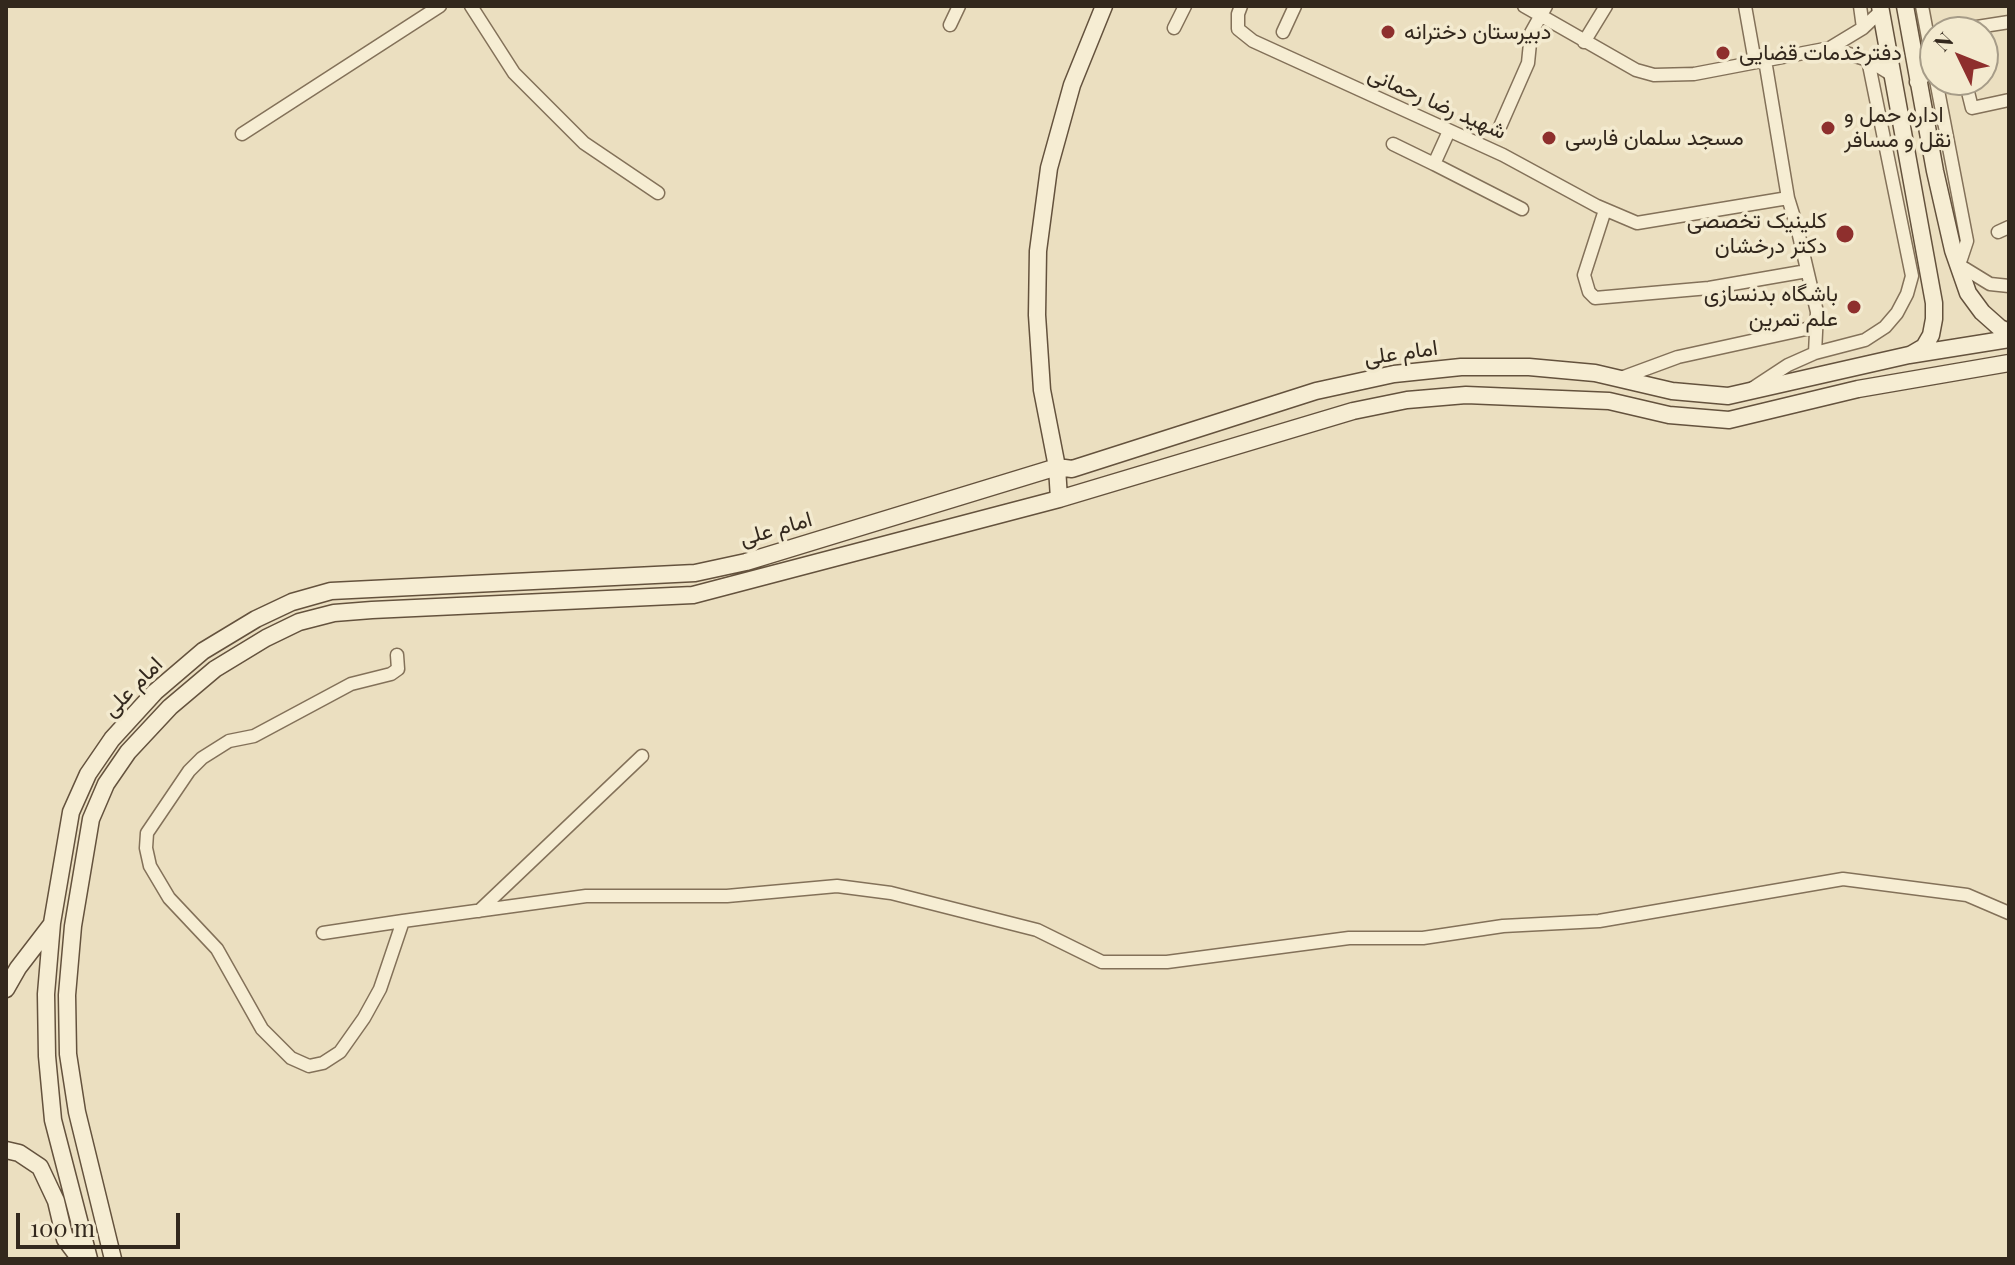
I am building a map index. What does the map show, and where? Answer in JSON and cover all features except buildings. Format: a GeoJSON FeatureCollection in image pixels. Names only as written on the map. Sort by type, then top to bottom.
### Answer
{"type":"FeatureCollection","features":[{"type":"Feature","properties":{"kind":"main road"},"geometry":{"type":"LineString","coordinates":[[1059,499],[1057,467],[1042,390],[1037,315],[1038,251],[1049,168],[1060,126],[1072,85],[1104,6]]}},
{"type":"Feature","properties":{"kind":"main road"},"geometry":{"type":"LineString","coordinates":[[1905,6],[1944,220],[1968,293],[1982,312],[2009,332]]}},
{"type":"Feature","properties":{"kind":"main road"},"geometry":{"type":"LineString","coordinates":[[1880,8],[1934,303],[1931,335],[1924,347],[1909,355]]}},
{"type":"Feature","properties":{"kind":"main road"},"geometry":{"type":"LineString","coordinates":[[1911,173],[1935,171]]}},
{"type":"Feature","properties":{"kind":"main road","name":"امام علی"},"geometry":{"type":"LineString","coordinates":[[89,1259],[53,1120],[47,1056],[46,994],[52,923],[71,812],[88,774],[112,739],[155,692],[203,651],[256,619],[292,602],[331,591],[695,573],[746,562],[1057,467],[1072,469],[1316,391],[1394,374],[1461,367],[1529,367],[1621,378],[1672,391],[1728,396],[1909,355],[2009,339]]}},
{"type":"Feature","properties":{"kind":"main road","name":"امام علی"},"geometry":{"type":"LineString","coordinates":[[113,1259],[77,1112],[68,1054],[67,995],[73,926],[91,819],[106,784],[128,752],[170,707],[215,669],[299,622],[334,613],[372,610],[698,594],[1059,499],[1353,411],[1407,400],[1466,395],[1609,401],[1669,415],[1729,420],[1858,389],[2009,363]]}},
{"type":"Feature","properties":{"kind":"main road"},"geometry":{"type":"LineString","coordinates":[[1728,396],[1729,420]]}},
{"type":"Feature","properties":{"kind":"main road"},"geometry":{"type":"LineString","coordinates":[[695,573],[698,594]]}},
{"type":"Feature","properties":{"kind":"main road"},"geometry":{"type":"LineString","coordinates":[[6,989],[52,923]]}},
{"type":"Feature","properties":{"kind":"main road"},"geometry":{"type":"LineString","coordinates":[[6,1150],[19,1153],[40,1167],[47,1177],[65,1239],[80,1259]]}},
{"type":"Feature","properties":{"kind":"street"},"geometry":{"type":"LineString","coordinates":[[242,134],[440,6]]}},
{"type":"Feature","properties":{"kind":"street"},"geometry":{"type":"LineString","coordinates":[[471,6],[514,73],[584,143],[658,193]]}},
{"type":"Feature","properties":{"kind":"street"},"geometry":{"type":"LineString","coordinates":[[950,25],[959,6]]}},
{"type":"Feature","properties":{"kind":"street"},"geometry":{"type":"LineString","coordinates":[[1174,28],[1185,6]]}},
{"type":"Feature","properties":{"kind":"street","name":"شهید رضا رحمانی"},"geometry":{"type":"LineString","coordinates":[[1241,6],[1238,29],[1253,41],[1503,155],[1605,210],[1637,223],[1788,198]]}},
{"type":"Feature","properties":{"kind":"street"},"geometry":{"type":"LineString","coordinates":[[1283,32],[1295,6]]}},
{"type":"Feature","properties":{"kind":"street"},"geometry":{"type":"LineString","coordinates":[[1524,6],[1543,11],[1584,42],[1636,70],[1654,75],[1694,74],[1830,48],[1863,28],[1880,8]]}},
{"type":"Feature","properties":{"kind":"street"},"geometry":{"type":"LineString","coordinates":[[1584,42],[1606,6]]}},
{"type":"Feature","properties":{"kind":"street"},"geometry":{"type":"LineString","coordinates":[[1745,6],[1817,312],[1815,353]]}},
{"type":"Feature","properties":{"kind":"street"},"geometry":{"type":"LineString","coordinates":[[1860,6],[1863,28]]}},
{"type":"Feature","properties":{"kind":"street"},"geometry":{"type":"LineString","coordinates":[[1499,129],[1528,63],[1531,33],[1543,11]]}},
{"type":"Feature","properties":{"kind":"street"},"geometry":{"type":"LineString","coordinates":[[1830,48],[1868,60],[1892,75]]}},
{"type":"Feature","properties":{"kind":"street"},"geometry":{"type":"LineString","coordinates":[[1750,390],[1788,365],[1815,353],[1865,340],[1885,327],[1897,313],[1912,276],[1868,60]]}},
{"type":"Feature","properties":{"kind":"street"},"geometry":{"type":"LineString","coordinates":[[1939,96],[1967,241],[1959,265],[1990,284],[2009,286]]}},
{"type":"Feature","properties":{"kind":"street"},"geometry":{"type":"LineString","coordinates":[[1969,96],[1972,108],[2009,100]]}},
{"type":"Feature","properties":{"kind":"street"},"geometry":{"type":"LineString","coordinates":[[1434,164],[1449,131]]}},
{"type":"Feature","properties":{"kind":"street"},"geometry":{"type":"LineString","coordinates":[[1393,144],[1522,209]]}},
{"type":"Feature","properties":{"kind":"street"},"geometry":{"type":"LineString","coordinates":[[1605,210],[1584,275],[1589,292],[1595,298],[1709,288],[1807,271]]}},
{"type":"Feature","properties":{"kind":"street"},"geometry":{"type":"LineString","coordinates":[[1621,378],[1678,357],[1815,327]]}},
{"type":"Feature","properties":{"kind":"street"},"geometry":{"type":"LineString","coordinates":[[397,655],[398,669],[391,674],[351,684],[254,736],[229,741],[202,758],[147,833],[146,848],[157,881],[217,949],[262,1029],[291,1058],[309,1066],[323,1063],[340,1052],[364,1018],[380,989],[403,921]]}},
{"type":"Feature","properties":{"kind":"street"},"geometry":{"type":"LineString","coordinates":[[479,911],[642,756]]}},
{"type":"Feature","properties":{"kind":"street"},"geometry":{"type":"LineString","coordinates":[[323,933],[586,896],[727,896],[837,886],[891,893],[1037,930],[1102,962],[1167,962],[1349,938],[1423,938],[1503,926],[1599,921],[1843,879],[1967,895],[2009,913]]}},
{"type":"Feature","properties":{"kind":"place","name":"دبیرستان دخترانه"},"geometry":{"type":"Point","coordinates":[1388,32]}},
{"type":"Feature","properties":{"kind":"place","name":"دفترخدمات قضایی"},"geometry":{"type":"Point","coordinates":[1723,53]}},
{"type":"Feature","properties":{"kind":"place","name":"اداره حمل و نقل و مسافر"},"geometry":{"type":"Point","coordinates":[1828,128]}},
{"type":"Feature","properties":{"kind":"place","name":"مسجد سلمان فارسی"},"geometry":{"type":"Point","coordinates":[1549,138]}},
{"type":"Feature","properties":{"kind":"place","name":"کلینیک تخصصی دکتر درخشان"},"geometry":{"type":"Point","coordinates":[1845,234]}},
{"type":"Feature","properties":{"kind":"place","name":"باشگاه بدنسازی علم تمرین"},"geometry":{"type":"Point","coordinates":[1854,307]}}]}
